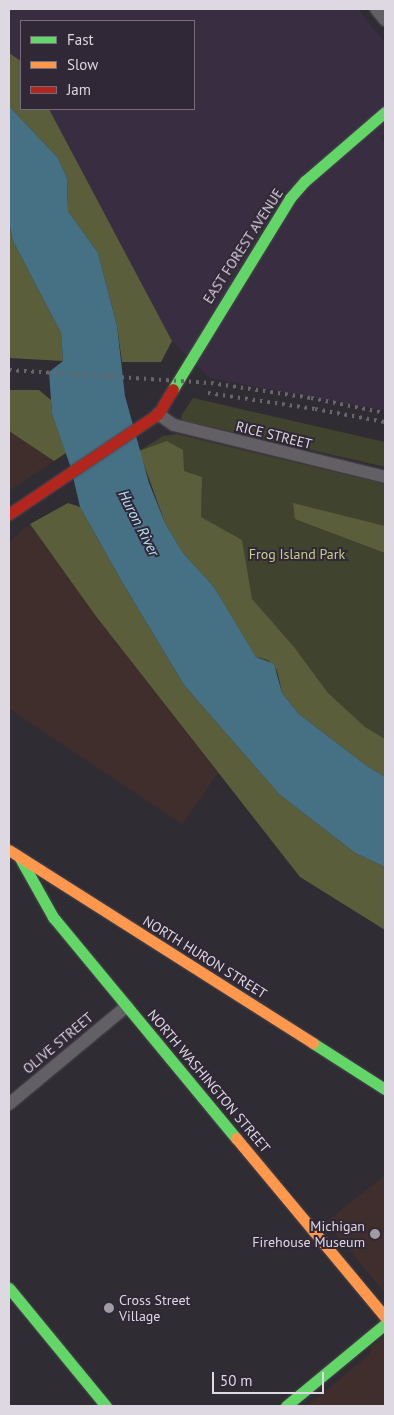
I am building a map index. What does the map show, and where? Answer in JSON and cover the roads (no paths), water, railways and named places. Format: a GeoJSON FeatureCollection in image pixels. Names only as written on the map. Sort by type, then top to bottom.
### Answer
{"type":"FeatureCollection","features":[{"type":"Feature","properties":{"kind":"main road","name":"EAST FOREST AVENUE"},"geometry":{"type":"LineString","coordinates":[[155,416],[213,319],[290,198],[305,181],[385,112]]}},
{"type":"Feature","properties":{"kind":"main road"},"geometry":{"type":"LineString","coordinates":[[9,514],[155,416]]}},
{"type":"Feature","properties":{"kind":"main road","name":"NORTH HURON STREET"},"geometry":{"type":"LineString","coordinates":[[9,850],[385,1089]]}},
{"type":"Feature","properties":{"kind":"main road","name":"NORTH WASHINGTON STREET"},"geometry":{"type":"LineString","coordinates":[[20,858],[53,917],[385,1317]]}},
{"type":"Feature","properties":{"kind":"main road"},"geometry":{"type":"LineString","coordinates":[[9,1288],[106,1406]]}},
{"type":"Feature","properties":{"kind":"main road"},"geometry":{"type":"LineString","coordinates":[[286,1406],[385,1324]]}},
{"type":"Feature","properties":{"kind":"street"},"geometry":{"type":"LineString","coordinates":[[376,9],[385,20]]}},
{"type":"Feature","properties":{"kind":"street","name":"RICE STREET"},"geometry":{"type":"LineString","coordinates":[[155,416],[174,424],[385,477]]}},
{"type":"Feature","properties":{"kind":"street","name":"OLIVE STREET"},"geometry":{"type":"LineString","coordinates":[[9,1104],[127,1006]]}},
{"type":"Feature","properties":{"kind":"water","name":"Huron River"},"geometry":{"type":"Polygon","coordinates":[[[9,106],[58,158],[67,178],[68,211],[98,253],[117,326],[125,396],[149,483],[165,523],[183,553],[214,587],[256,657],[274,664],[282,693],[299,714],[367,766],[385,777],[385,867],[355,853],[279,794],[184,685],[122,582],[80,507],[71,468],[52,414],[49,372],[63,361],[61,333],[13,241],[9,223],[9,106]]]}},
{"type":"Feature","properties":{"kind":"railway"},"geometry":{"type":"LineString","coordinates":[[9,370],[211,383],[311,398],[385,413]]}},
{"type":"Feature","properties":{"kind":"railway"},"geometry":{"type":"LineString","coordinates":[[208,393],[315,409],[385,422]]}},
{"type":"Feature","properties":{"kind":"place","name":"Michigan Firehouse Museum"},"geometry":{"type":"Point","coordinates":[375,1234]}},
{"type":"Feature","properties":{"kind":"place","name":"Cross Street Village"},"geometry":{"type":"Point","coordinates":[109,1308]}},
{"type":"Feature","properties":{"kind":"park label","name":"Frog Island Park"},"geometry":{"type":"Point","coordinates":[297,554]}}]}
